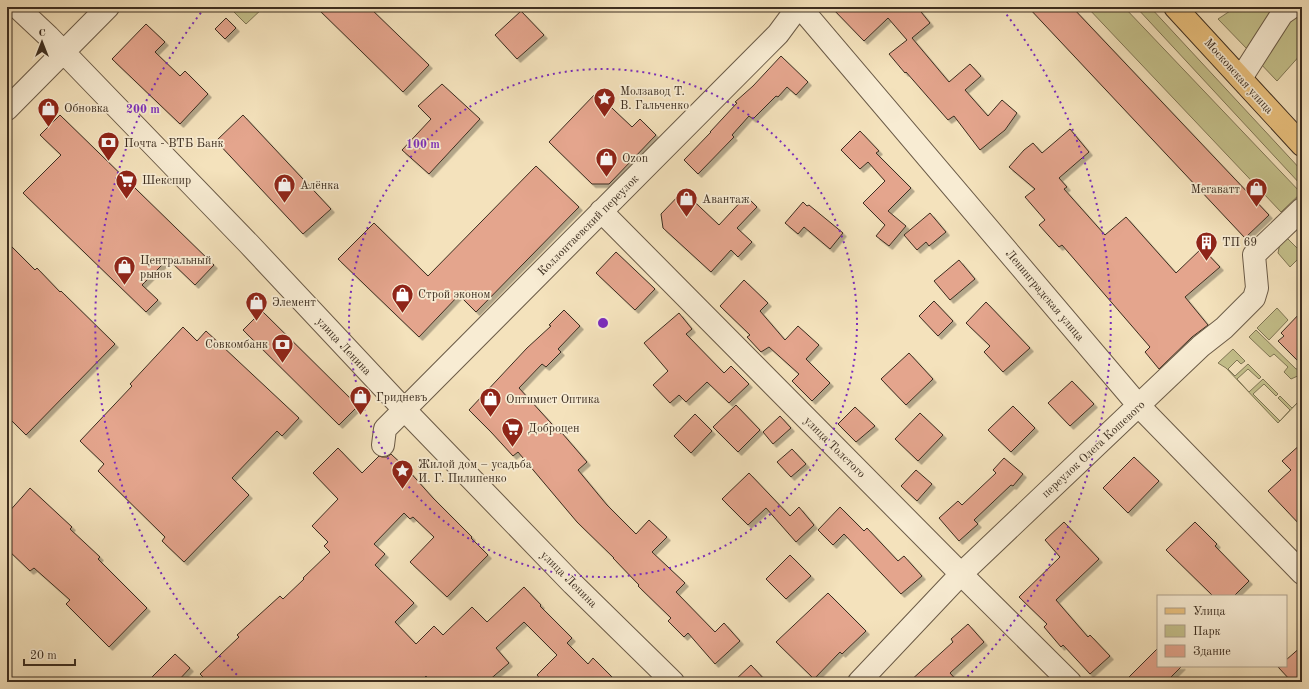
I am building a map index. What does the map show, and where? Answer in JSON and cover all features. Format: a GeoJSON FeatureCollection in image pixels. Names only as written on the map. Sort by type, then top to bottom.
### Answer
{"type":"FeatureCollection","features":[{"type":"Feature","properties":{"kind":"main road","name":"Московская улица"},"geometry":{"type":"LineString","coordinates":[[1176,7],[1302,145]]}},
{"type":"Feature","properties":{"kind":"street","name":"улица Ленина"},"geometry":{"type":"LineString","coordinates":[[17,7],[64,52],[249,244],[404,409],[574,584],[673,682]]}},
{"type":"Feature","properties":{"kind":"street"},"geometry":{"type":"LineString","coordinates":[[7,109],[108,7]]}},
{"type":"Feature","properties":{"kind":"street","name":"Коллонтаевский переулок"},"geometry":{"type":"LineString","coordinates":[[383,445],[386,429],[404,409],[434,381],[778,34],[799,7]]}},
{"type":"Feature","properties":{"kind":"street","name":"Ленинградская улица"},"geometry":{"type":"LineString","coordinates":[[799,7],[1139,406],[1302,572]]}},
{"type":"Feature","properties":{"kind":"street"},"geometry":{"type":"LineString","coordinates":[[1241,78],[1282,14],[1292,7]]}},
{"type":"Feature","properties":{"kind":"street","name":"переулок Олега Кошевого"},"geometry":{"type":"LineString","coordinates":[[859,682],[961,574],[1202,346],[1224,328],[1254,298],[1257,288],[1254,255],[1302,209]]}},
{"type":"Feature","properties":{"kind":"street","name":"улица Толстого"},"geometry":{"type":"LineString","coordinates":[[601,211],[1070,682]]}},
{"type":"Feature","properties":{"kind":"green space"},"geometry":{"type":"Polygon","coordinates":[[[229,7],[264,7],[246,24],[229,7]]]}},
{"type":"Feature","properties":{"kind":"green space"},"geometry":{"type":"Polygon","coordinates":[[[1087,7],[1124,7],[1301,193],[1281,212],[1087,7]]]}},
{"type":"Feature","properties":{"kind":"green space"},"geometry":{"type":"Polygon","coordinates":[[[1136,7],[1150,7],[1302,171],[1302,186],[1136,7]]]}},
{"type":"Feature","properties":{"kind":"green space"},"geometry":{"type":"Polygon","coordinates":[[[1236,7],[1281,7],[1249,51],[1218,19],[1236,7]]]}},
{"type":"Feature","properties":{"kind":"green space"},"geometry":{"type":"Polygon","coordinates":[[[1302,8],[1302,53],[1277,81],[1258,61],[1288,18],[1302,8]]]}},
{"type":"Feature","properties":{"kind":"green space"},"geometry":{"type":"Polygon","coordinates":[[[1286,237],[1302,253],[1302,255],[1290,267],[1278,253],[1280,243],[1286,237]]]}},
{"type":"Feature","properties":{"kind":"green space"},"geometry":{"type":"Polygon","coordinates":[[[1277,308],[1288,320],[1269,340],[1257,328],[1277,308]]]}},
{"type":"Feature","properties":{"kind":"green space"},"geometry":{"type":"Polygon","coordinates":[[[1256,330],[1296,369],[1302,369],[1302,374],[1291,379],[1284,372],[1288,367],[1274,354],[1270,357],[1249,337],[1256,330]]]}},
{"type":"Feature","properties":{"kind":"green space"},"geometry":{"type":"Polygon","coordinates":[[[1233,349],[1245,361],[1241,364],[1237,360],[1228,369],[1235,376],[1248,364],[1261,377],[1259,379],[1248,369],[1237,379],[1249,392],[1263,379],[1278,394],[1276,396],[1264,384],[1253,394],[1280,421],[1278,423],[1226,368],[1218,363],[1233,349]]]}},
{"type":"Feature","properties":{"kind":"green space"},"geometry":{"type":"Polygon","coordinates":[[[1280,396],[1292,408],[1290,410],[1278,398],[1280,396]]]}},
{"type":"Feature","properties":{"kind":"building"},"geometry":{"type":"Polygon","coordinates":[[[316,7],[369,7],[429,65],[403,92],[316,7]]]}},
{"type":"Feature","properties":{"kind":"building"},"geometry":{"type":"Polygon","coordinates":[[[831,7],[917,7],[930,23],[912,38],[949,82],[970,64],[981,76],[965,90],[988,116],[1002,100],[1017,113],[1005,130],[980,150],[954,116],[948,120],[889,54],[907,40],[888,18],[864,41],[831,7]]]}},
{"type":"Feature","properties":{"kind":"building"},"geometry":{"type":"Polygon","coordinates":[[[1028,7],[1072,7],[1269,215],[1245,238],[1028,7]]]}},
{"type":"Feature","properties":{"kind":"building"},"geometry":{"type":"Polygon","coordinates":[[[521,11],[544,35],[517,59],[495,35],[521,11]]]}},
{"type":"Feature","properties":{"kind":"building"},"geometry":{"type":"Polygon","coordinates":[[[226,18],[236,28],[225,39],[215,29],[226,18]]]}},
{"type":"Feature","properties":{"kind":"building"},"geometry":{"type":"Polygon","coordinates":[[[146,24],[165,42],[155,52],[180,76],[185,71],[208,94],[180,124],[112,59],[146,24]]]}},
{"type":"Feature","properties":{"kind":"building"},"geometry":{"type":"Polygon","coordinates":[[[781,56],[808,82],[796,95],[787,87],[753,119],[749,116],[732,135],[734,137],[698,174],[684,160],[737,103],[735,102],[753,86],[781,56]]]}},
{"type":"Feature","properties":{"kind":"building"},"geometry":{"type":"Polygon","coordinates":[[[442,84],[480,119],[429,174],[402,150],[431,119],[418,106],[442,84]]]}},
{"type":"Feature","properties":{"kind":"building"},"geometry":{"type":"Polygon","coordinates":[[[596,93],[632,127],[640,119],[656,135],[609,184],[592,184],[549,142],[596,93]]]}},
{"type":"Feature","properties":{"kind":"building"},"geometry":{"type":"Polygon","coordinates":[[[60,115],[214,265],[195,285],[168,259],[142,285],[158,300],[146,312],[23,193],[61,155],[40,135],[60,115]]]}},
{"type":"Feature","properties":{"kind":"building"},"geometry":{"type":"Polygon","coordinates":[[[243,115],[331,209],[303,234],[216,141],[243,115]]]}},
{"type":"Feature","properties":{"kind":"building"},"geometry":{"type":"Polygon","coordinates":[[[1070,129],[1089,152],[1059,178],[1067,187],[1064,189],[1105,235],[1126,217],[1176,273],[1202,248],[1220,267],[1185,297],[1208,325],[1192,337],[1159,369],[1145,352],[1150,347],[1062,245],[1059,247],[1039,225],[1045,220],[1025,197],[1035,189],[1009,167],[1024,150],[1033,143],[1042,153],[1070,129]]]}},
{"type":"Feature","properties":{"kind":"building"},"geometry":{"type":"Polygon","coordinates":[[[860,131],[879,151],[876,153],[911,188],[888,211],[906,226],[889,246],[876,236],[885,225],[863,203],[885,181],[868,162],[860,169],[841,150],[860,131]]]}},
{"type":"Feature","properties":{"kind":"building"},"geometry":{"type":"Polygon","coordinates":[[[536,166],[579,207],[476,312],[459,295],[419,337],[338,259],[374,223],[428,276],[536,166]]]}},
{"type":"Feature","properties":{"kind":"building"},"geometry":{"type":"Polygon","coordinates":[[[683,191],[719,225],[746,196],[757,207],[737,228],[752,242],[738,257],[731,250],[711,272],[663,228],[661,214],[683,191]]]}},
{"type":"Feature","properties":{"kind":"building"},"geometry":{"type":"Polygon","coordinates":[[[803,202],[807,206],[809,205],[843,233],[830,249],[804,227],[798,234],[785,223],[803,202]]]}},
{"type":"Feature","properties":{"kind":"building"},"geometry":{"type":"Polygon","coordinates":[[[930,213],[946,232],[929,246],[926,242],[917,250],[904,235],[930,213]]]}},
{"type":"Feature","properties":{"kind":"building"},"geometry":{"type":"Polygon","coordinates":[[[7,242],[35,270],[37,268],[115,344],[26,435],[7,416],[7,242]]]}},
{"type":"Feature","properties":{"kind":"building"},"geometry":{"type":"Polygon","coordinates":[[[616,252],[655,289],[635,310],[596,273],[616,252]]]}},
{"type":"Feature","properties":{"kind":"building"},"geometry":{"type":"Polygon","coordinates":[[[959,260],[975,279],[950,300],[934,281],[959,260]]]}},
{"type":"Feature","properties":{"kind":"building"},"geometry":{"type":"Polygon","coordinates":[[[744,280],[768,303],[760,311],[785,340],[798,326],[819,345],[806,359],[830,383],[812,401],[792,381],[799,374],[769,347],[761,352],[747,337],[750,335],[720,306],[744,280]]]}},
{"type":"Feature","properties":{"kind":"building"},"geometry":{"type":"Polygon","coordinates":[[[934,301],[953,321],[938,336],[919,316],[934,301]]]}},
{"type":"Feature","properties":{"kind":"building"},"geometry":{"type":"Polygon","coordinates":[[[986,302],[1030,348],[1003,372],[984,352],[990,346],[966,323],[986,302]]]}},
{"type":"Feature","properties":{"kind":"building"},"geometry":{"type":"Polygon","coordinates":[[[564,310],[580,326],[558,349],[561,352],[546,367],[542,364],[519,388],[561,434],[562,433],[587,462],[578,470],[607,505],[636,534],[649,520],[667,537],[652,552],[685,583],[676,592],[715,632],[724,623],[740,641],[715,664],[688,633],[684,637],[668,621],[671,618],[638,586],[639,585],[614,558],[577,522],[518,452],[513,456],[469,410],[527,348],[551,326],[549,325],[564,310]]]}},
{"type":"Feature","properties":{"kind":"building"},"geometry":{"type":"Polygon","coordinates":[[[262,311],[358,406],[339,425],[243,330],[262,311]]]}},
{"type":"Feature","properties":{"kind":"building"},"geometry":{"type":"Polygon","coordinates":[[[1302,311],[1302,365],[1278,341],[1284,336],[1281,333],[1302,311]]]}},
{"type":"Feature","properties":{"kind":"building"},"geometry":{"type":"Polygon","coordinates":[[[679,313],[692,329],[686,334],[724,373],[731,366],[749,384],[729,403],[707,382],[686,402],[679,395],[670,403],[653,385],[668,371],[644,343],[679,313]]]}},
{"type":"Feature","properties":{"kind":"building"},"geometry":{"type":"Polygon","coordinates":[[[183,327],[197,341],[206,331],[299,418],[282,436],[277,431],[232,478],[249,495],[184,562],[162,541],[165,537],[98,471],[104,464],[80,441],[132,386],[130,384],[183,327]]]}},
{"type":"Feature","properties":{"kind":"building"},"geometry":{"type":"Polygon","coordinates":[[[909,353],[933,379],[906,405],[881,379],[909,353]]]}},
{"type":"Feature","properties":{"kind":"building"},"geometry":{"type":"Polygon","coordinates":[[[1072,381],[1094,404],[1070,426],[1048,403],[1072,381]]]}},
{"type":"Feature","properties":{"kind":"building"},"geometry":{"type":"Polygon","coordinates":[[[736,405],[760,430],[738,452],[713,427],[736,405]]]}},
{"type":"Feature","properties":{"kind":"building"},"geometry":{"type":"Polygon","coordinates":[[[1013,406],[1035,428],[1011,452],[988,430],[1013,406]]]}},
{"type":"Feature","properties":{"kind":"building"},"geometry":{"type":"Polygon","coordinates":[[[855,407],[875,426],[856,442],[838,424],[855,407]]]}},
{"type":"Feature","properties":{"kind":"building"},"geometry":{"type":"Polygon","coordinates":[[[920,413],[943,435],[918,461],[895,439],[920,413]]]}},
{"type":"Feature","properties":{"kind":"building"},"geometry":{"type":"Polygon","coordinates":[[[695,414],[712,431],[691,453],[674,436],[695,414]]]}},
{"type":"Feature","properties":{"kind":"building"},"geometry":{"type":"Polygon","coordinates":[[[780,416],[791,428],[773,444],[763,432],[780,416]]]}},
{"type":"Feature","properties":{"kind":"building"},"geometry":{"type":"Polygon","coordinates":[[[1302,443],[1302,527],[1268,491],[1291,470],[1282,461],[1302,443]]]}},
{"type":"Feature","properties":{"kind":"building"},"geometry":{"type":"Polygon","coordinates":[[[338,448],[362,473],[379,456],[387,457],[391,454],[488,555],[447,597],[410,562],[434,537],[413,517],[410,519],[404,513],[374,544],[385,554],[375,565],[414,603],[395,622],[416,644],[434,626],[443,635],[472,607],[487,622],[524,587],[541,605],[540,606],[572,638],[567,643],[588,664],[593,658],[617,682],[543,682],[537,675],[557,655],[524,622],[496,648],[509,663],[487,682],[431,682],[426,676],[420,682],[208,682],[200,674],[239,637],[237,635],[280,596],[283,599],[330,552],[324,546],[328,542],[312,526],[338,499],[313,473],[338,448]]]}},
{"type":"Feature","properties":{"kind":"building"},"geometry":{"type":"Polygon","coordinates":[[[792,449],[806,464],[791,477],[777,462],[792,449]]]}},
{"type":"Feature","properties":{"kind":"building"},"geometry":{"type":"Polygon","coordinates":[[[1134,457],[1159,481],[1128,513],[1103,488],[1134,457]]]}},
{"type":"Feature","properties":{"kind":"building"},"geometry":{"type":"Polygon","coordinates":[[[1004,458],[1023,474],[1013,486],[1011,485],[974,520],[978,524],[959,541],[939,518],[958,501],[962,505],[996,473],[993,470],[1004,458]]]}},
{"type":"Feature","properties":{"kind":"building"},"geometry":{"type":"Polygon","coordinates":[[[916,470],[932,484],[917,501],[901,486],[916,470]]]}},
{"type":"Feature","properties":{"kind":"building"},"geometry":{"type":"Polygon","coordinates":[[[749,473],[790,516],[799,507],[814,525],[796,542],[766,508],[748,525],[722,499],[749,473]]]}},
{"type":"Feature","properties":{"kind":"building"},"geometry":{"type":"Polygon","coordinates":[[[30,488],[72,527],[70,529],[100,557],[98,559],[147,608],[109,647],[66,604],[70,600],[34,568],[30,571],[7,549],[7,514],[30,488]]]}},
{"type":"Feature","properties":{"kind":"building"},"geometry":{"type":"Polygon","coordinates":[[[840,507],[864,531],[867,528],[898,561],[904,556],[922,576],[901,594],[844,534],[833,545],[818,530],[840,507]]]}},
{"type":"Feature","properties":{"kind":"building"},"geometry":{"type":"Polygon","coordinates":[[[1064,522],[1099,559],[1056,600],[1088,637],[1090,635],[1110,656],[1090,674],[1063,645],[1061,647],[1044,627],[1047,624],[1019,597],[1060,557],[1045,540],[1064,522]]]}},
{"type":"Feature","properties":{"kind":"building"},"geometry":{"type":"Polygon","coordinates":[[[1195,522],[1217,544],[1215,546],[1249,581],[1235,595],[1212,595],[1166,550],[1195,522]]]}},
{"type":"Feature","properties":{"kind":"building"},"geometry":{"type":"Polygon","coordinates":[[[790,555],[811,576],[786,599],[766,579],[790,555]]]}},
{"type":"Feature","properties":{"kind":"building"},"geometry":{"type":"Polygon","coordinates":[[[828,593],[866,631],[842,654],[840,652],[814,679],[776,642],[828,593]]]}},
{"type":"Feature","properties":{"kind":"building"},"geometry":{"type":"Polygon","coordinates":[[[968,624],[984,642],[950,673],[958,682],[909,682],[953,642],[951,639],[968,624]]]}},
{"type":"Feature","properties":{"kind":"building"},"geometry":{"type":"Polygon","coordinates":[[[1302,646],[1302,682],[1292,682],[1278,667],[1287,667],[1287,659],[1302,646]]]}},
{"type":"Feature","properties":{"kind":"building"},"geometry":{"type":"Polygon","coordinates":[[[1157,649],[1157,667],[1181,667],[1166,682],[1124,682],[1157,649]]]}},
{"type":"Feature","properties":{"kind":"building"},"geometry":{"type":"Polygon","coordinates":[[[175,654],[190,668],[177,682],[147,682],[175,654]]]}},
{"type":"Feature","properties":{"kind":"building"},"geometry":{"type":"Polygon","coordinates":[[[751,665],[767,682],[733,682],[751,665]]]}},
{"type":"Feature","properties":{"kind":"place","name":"Молзавод Т. В. Гальченко"},"geometry":{"type":"Point","coordinates":[605,118]}},
{"type":"Feature","properties":{"kind":"place","name":"Обновка"},"geometry":{"type":"Point","coordinates":[48,128]}},
{"type":"Feature","properties":{"kind":"place","name":"Почта - ВТБ Банк"},"geometry":{"type":"Point","coordinates":[109,162]}},
{"type":"Feature","properties":{"kind":"place","name":"Ozon"},"geometry":{"type":"Point","coordinates":[607,178]}},
{"type":"Feature","properties":{"kind":"place","name":"Шекспир"},"geometry":{"type":"Point","coordinates":[127,200]}},
{"type":"Feature","properties":{"kind":"place","name":"Алёнка"},"geometry":{"type":"Point","coordinates":[285,204]}},
{"type":"Feature","properties":{"kind":"place","name":"Мегаватт"},"geometry":{"type":"Point","coordinates":[1256,208]}},
{"type":"Feature","properties":{"kind":"place","name":"Авантаж"},"geometry":{"type":"Point","coordinates":[687,218]}},
{"type":"Feature","properties":{"kind":"place","name":"ТП 69"},"geometry":{"type":"Point","coordinates":[1206,262]}},
{"type":"Feature","properties":{"kind":"place","name":"Центральный рынок"},"geometry":{"type":"Point","coordinates":[125,286]}},
{"type":"Feature","properties":{"kind":"place","name":"Строй эконом"},"geometry":{"type":"Point","coordinates":[402,314]}},
{"type":"Feature","properties":{"kind":"place","name":"Элемент"},"geometry":{"type":"Point","coordinates":[256,322]}},
{"type":"Feature","properties":{"kind":"place","name":"Совкомбанк"},"geometry":{"type":"Point","coordinates":[283,364]}},
{"type":"Feature","properties":{"kind":"place","name":"Гридневъ"},"geometry":{"type":"Point","coordinates":[360,416]}},
{"type":"Feature","properties":{"kind":"place","name":"Оптимист Оптика"},"geometry":{"type":"Point","coordinates":[490,418]}},
{"type":"Feature","properties":{"kind":"place","name":"Доброцен"},"geometry":{"type":"Point","coordinates":[513,448]}},
{"type":"Feature","properties":{"kind":"place","name":"Жилой дом – усадьба И. Г. Пилипенко"},"geometry":{"type":"Point","coordinates":[403,490]}}]}
